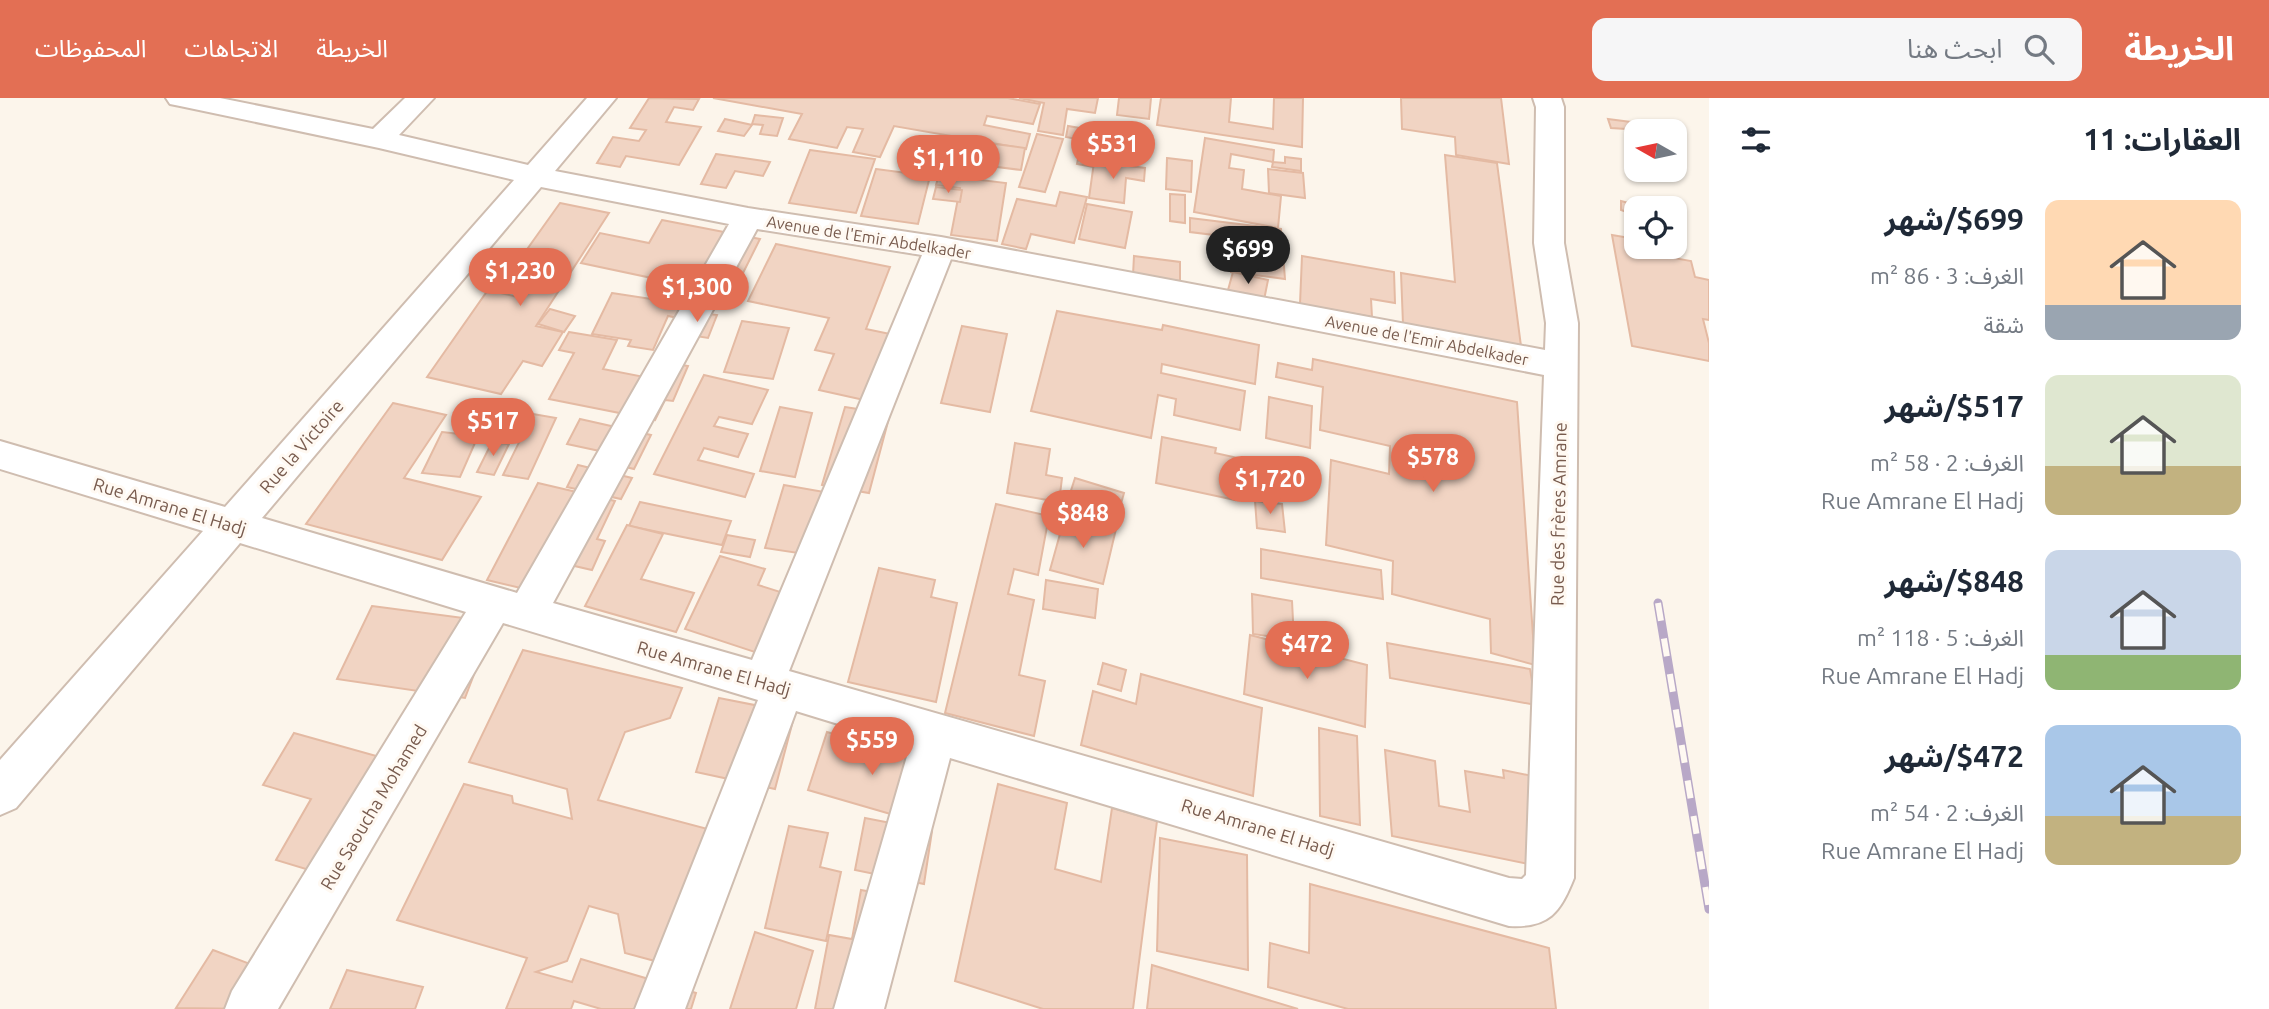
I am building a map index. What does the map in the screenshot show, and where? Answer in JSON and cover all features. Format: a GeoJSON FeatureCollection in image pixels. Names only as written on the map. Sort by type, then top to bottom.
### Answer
{"type":"FeatureCollection","features":[{"type":"Feature","properties":{"kind":"street","name":"Avenue de l'Emir Abdelkader"},"geometry":{"type":"LineString","coordinates":[[180,98],[379,139],[534,176],[748,218],[941,247],[1561,366]]}},
{"type":"Feature","properties":{"kind":"street"},"geometry":{"type":"LineString","coordinates":[[379,139],[420,98]]}},
{"type":"Feature","properties":{"kind":"street","name":"Rue la Victoire"},"geometry":{"type":"LineString","coordinates":[[0,793],[602,98]]}},
{"type":"Feature","properties":{"kind":"street","name":"Rue des frères Amrane"},"geometry":{"type":"LineString","coordinates":[[1509,902],[1530,903],[1543,891],[1551,878],[1562,323],[1549,243],[1550,107],[1547,98]]}},
{"type":"Feature","properties":{"kind":"street","name":"Rue Saoucha Mohamed"},"geometry":{"type":"LineString","coordinates":[[250,1009],[329,881],[510,608],[748,218]]}},
{"type":"Feature","properties":{"kind":"street"},"geometry":{"type":"LineString","coordinates":[[660,1009],[774,685],[941,247]]}},
{"type":"Feature","properties":{"kind":"street","name":"Rue Amrane El Hadj"},"geometry":{"type":"LineString","coordinates":[[0,454],[510,608],[1509,902]]}},
{"type":"Feature","properties":{"kind":"street"},"geometry":{"type":"LineString","coordinates":[[859,1009],[935,732]]}},
{"type":"Feature","properties":{"kind":"building"},"geometry":{"type":"Polygon","coordinates":[[[649,98],[699,99],[693,110],[674,107],[666,122],[701,127],[679,165],[626,156],[620,167],[597,163],[613,137],[639,141],[646,130],[630,128],[649,98]]]}},
{"type":"Feature","properties":{"kind":"building"},"geometry":{"type":"Polygon","coordinates":[[[713,98],[1008,98],[1040,104],[1033,124],[987,116],[984,125],[1030,134],[1026,149],[894,126],[880,157],[853,152],[863,129],[847,127],[837,148],[789,139],[802,114],[713,98]]]}},
{"type":"Feature","properties":{"kind":"building"},"geometry":{"type":"Polygon","coordinates":[[[1019,98],[1098,98],[1095,113],[1067,109],[1063,135],[1038,131],[1044,103],[1019,98]]]}},
{"type":"Feature","properties":{"kind":"building"},"geometry":{"type":"Polygon","coordinates":[[[1119,98],[1151,98],[1149,119],[1117,115],[1119,98]]]}},
{"type":"Feature","properties":{"kind":"building"},"geometry":{"type":"Polygon","coordinates":[[[1161,98],[1231,98],[1229,122],[1273,129],[1274,98],[1303,98],[1302,147],[1157,125],[1161,98]]]}},
{"type":"Feature","properties":{"kind":"building"},"geometry":{"type":"Polygon","coordinates":[[[1401,98],[1501,98],[1509,164],[1456,155],[1455,137],[1402,129],[1401,98]]]}},
{"type":"Feature","properties":{"kind":"building"},"geometry":{"type":"Polygon","coordinates":[[[755,115],[783,118],[777,136],[760,134],[763,125],[752,124],[755,115]]]}},
{"type":"Feature","properties":{"kind":"building"},"geometry":{"type":"Polygon","coordinates":[[[725,119],[752,125],[744,136],[718,131],[725,119]]]}},
{"type":"Feature","properties":{"kind":"building"},"geometry":{"type":"Polygon","coordinates":[[[1608,119],[1624,121],[1624,129],[1611,128],[1608,119]]]}},
{"type":"Feature","properties":{"kind":"building"},"geometry":{"type":"Polygon","coordinates":[[[1098,123],[1134,128],[1129,161],[1096,156],[1094,167],[1077,164],[1082,140],[1066,137],[1068,126],[1097,131],[1098,123]]]}},
{"type":"Feature","properties":{"kind":"building"},"geometry":{"type":"Polygon","coordinates":[[[1037,134],[1063,139],[1045,192],[1019,187],[1037,134]]]}},
{"type":"Feature","properties":{"kind":"building"},"geometry":{"type":"Polygon","coordinates":[[[1205,138],[1274,150],[1273,162],[1231,154],[1229,168],[1244,170],[1242,189],[1281,196],[1278,228],[1194,212],[1205,138]]]}},
{"type":"Feature","properties":{"kind":"building"},"geometry":{"type":"Polygon","coordinates":[[[956,139],[1025,148],[1021,170],[965,163],[967,159],[951,157],[956,139]]]}},
{"type":"Feature","properties":{"kind":"building"},"geometry":{"type":"Polygon","coordinates":[[[810,150],[875,159],[856,213],[789,203],[810,150]]]}},
{"type":"Feature","properties":{"kind":"building"},"geometry":{"type":"Polygon","coordinates":[[[716,154],[770,162],[763,176],[735,171],[726,188],[701,184],[716,154]]]}},
{"type":"Feature","properties":{"kind":"building"},"geometry":{"type":"Polygon","coordinates":[[[1445,155],[1497,163],[1521,346],[1403,324],[1401,273],[1455,282],[1445,155]]]}},
{"type":"Feature","properties":{"kind":"building"},"geometry":{"type":"Polygon","coordinates":[[[1285,157],[1301,159],[1301,171],[1272,167],[1273,162],[1285,163],[1285,157]]]}},
{"type":"Feature","properties":{"kind":"building"},"geometry":{"type":"Polygon","coordinates":[[[1167,158],[1192,161],[1191,192],[1166,189],[1167,158]]]}},
{"type":"Feature","properties":{"kind":"building"},"geometry":{"type":"Polygon","coordinates":[[[1094,162],[1145,168],[1144,181],[1126,178],[1124,203],[1089,198],[1094,162]]]}},
{"type":"Feature","properties":{"kind":"building"},"geometry":{"type":"Polygon","coordinates":[[[876,169],[930,176],[918,224],[861,216],[876,169]]]}},
{"type":"Feature","properties":{"kind":"building"},"geometry":{"type":"Polygon","coordinates":[[[1268,169],[1303,173],[1305,198],[1269,193],[1268,169]]]}},
{"type":"Feature","properties":{"kind":"building"},"geometry":{"type":"Polygon","coordinates":[[[939,175],[1006,183],[997,241],[951,235],[960,188],[936,185],[939,175]]]}},
{"type":"Feature","properties":{"kind":"building"},"geometry":{"type":"Polygon","coordinates":[[[936,187],[962,190],[960,202],[933,199],[936,187]]]}},
{"type":"Feature","properties":{"kind":"building"},"geometry":{"type":"Polygon","coordinates":[[[1060,192],[1087,197],[1074,243],[1031,234],[1026,249],[1002,244],[1017,199],[1056,206],[1060,192]]]}},
{"type":"Feature","properties":{"kind":"building"},"geometry":{"type":"Polygon","coordinates":[[[1170,194],[1185,195],[1185,223],[1170,221],[1170,194]]]}},
{"type":"Feature","properties":{"kind":"building"},"geometry":{"type":"Polygon","coordinates":[[[560,203],[609,213],[536,326],[563,332],[542,366],[523,361],[501,394],[427,377],[488,290],[518,297],[529,281],[508,276],[560,203]]]}},
{"type":"Feature","properties":{"kind":"building"},"geometry":{"type":"Polygon","coordinates":[[[1087,204],[1132,212],[1125,248],[1079,239],[1087,204]]]}},
{"type":"Feature","properties":{"kind":"building"},"geometry":{"type":"Polygon","coordinates":[[[1190,218],[1281,229],[1285,279],[1231,272],[1230,237],[1190,232],[1190,218]]]}},
{"type":"Feature","properties":{"kind":"building"},"geometry":{"type":"Polygon","coordinates":[[[662,220],[760,239],[732,295],[581,263],[600,233],[649,243],[662,220]]]}},
{"type":"Feature","properties":{"kind":"building"},"geometry":{"type":"Polygon","coordinates":[[[1612,235],[1624,237],[1624,259],[1691,261],[1695,277],[1709,280],[1709,320],[1703,319],[1709,343],[1709,361],[1632,346],[1612,235]]]}},
{"type":"Feature","properties":{"kind":"building"},"geometry":{"type":"Polygon","coordinates":[[[776,244],[890,267],[866,329],[895,335],[891,406],[819,390],[834,354],[815,350],[829,318],[748,301],[776,244]]]}},
{"type":"Feature","properties":{"kind":"building"},"geometry":{"type":"Polygon","coordinates":[[[1134,256],[1180,262],[1180,281],[1133,275],[1134,256]]]}},
{"type":"Feature","properties":{"kind":"building"},"geometry":{"type":"Polygon","coordinates":[[[1302,256],[1394,272],[1395,303],[1371,299],[1372,317],[1300,304],[1302,256]]]}},
{"type":"Feature","properties":{"kind":"building"},"geometry":{"type":"Polygon","coordinates":[[[1233,272],[1268,280],[1264,300],[1228,290],[1233,272]]]}},
{"type":"Feature","properties":{"kind":"building"},"geometry":{"type":"Polygon","coordinates":[[[612,293],[684,304],[678,318],[668,316],[653,350],[628,346],[631,340],[592,334],[612,293]]]}},
{"type":"Feature","properties":{"kind":"building"},"geometry":{"type":"Polygon","coordinates":[[[550,309],[575,316],[564,332],[538,324],[550,309]]]}},
{"type":"Feature","properties":{"kind":"building"},"geometry":{"type":"Polygon","coordinates":[[[686,311],[717,315],[708,338],[677,333],[686,311]]]}},
{"type":"Feature","properties":{"kind":"building"},"geometry":{"type":"Polygon","coordinates":[[[1057,311],[1162,330],[1163,325],[1259,345],[1255,384],[1162,364],[1161,373],[1245,391],[1240,430],[1174,415],[1176,399],[1158,395],[1151,438],[1031,411],[1057,311]]]}},
{"type":"Feature","properties":{"kind":"building"},"geometry":{"type":"Polygon","coordinates":[[[742,321],[789,328],[773,379],[724,372],[742,321]]]}},
{"type":"Feature","properties":{"kind":"building"},"geometry":{"type":"Polygon","coordinates":[[[962,326],[1007,334],[990,412],[941,403],[962,326]]]}},
{"type":"Feature","properties":{"kind":"building"},"geometry":{"type":"Polygon","coordinates":[[[569,332],[617,340],[603,369],[649,378],[658,361],[688,366],[673,401],[665,400],[655,420],[549,399],[574,353],[559,350],[569,332]]]}},
{"type":"Feature","properties":{"kind":"building"},"geometry":{"type":"Polygon","coordinates":[[[1313,359],[1517,402],[1535,665],[1491,653],[1490,619],[1392,594],[1393,561],[1326,545],[1331,460],[1389,474],[1390,446],[1320,430],[1323,387],[1276,377],[1278,363],[1312,370],[1313,359]]]}},
{"type":"Feature","properties":{"kind":"building"},"geometry":{"type":"Polygon","coordinates":[[[704,375],[768,390],[752,424],[719,417],[714,426],[748,434],[738,457],[704,448],[698,460],[754,474],[745,497],[654,474],[704,375]]]}},
{"type":"Feature","properties":{"kind":"building"},"geometry":{"type":"Polygon","coordinates":[[[1269,397],[1312,406],[1310,448],[1266,438],[1269,397]]]}},
{"type":"Feature","properties":{"kind":"building"},"geometry":{"type":"Polygon","coordinates":[[[393,403],[446,415],[404,478],[481,497],[442,560],[306,524],[393,403]]]}},
{"type":"Feature","properties":{"kind":"building"},"geometry":{"type":"Polygon","coordinates":[[[780,407],[812,413],[795,477],[760,471],[780,407]]]}},
{"type":"Feature","properties":{"kind":"building"},"geometry":{"type":"Polygon","coordinates":[[[845,407],[890,414],[869,493],[822,485],[845,407]]]}},
{"type":"Feature","properties":{"kind":"building"},"geometry":{"type":"Polygon","coordinates":[[[533,414],[556,418],[528,479],[503,475],[533,414]]]}},
{"type":"Feature","properties":{"kind":"building"},"geometry":{"type":"Polygon","coordinates":[[[580,419],[651,435],[634,469],[605,462],[609,453],[567,444],[580,419]]]}},
{"type":"Feature","properties":{"kind":"building"},"geometry":{"type":"Polygon","coordinates":[[[442,432],[478,436],[460,477],[422,473],[442,432]]]}},
{"type":"Feature","properties":{"kind":"building"},"geometry":{"type":"Polygon","coordinates":[[[1162,437],[1216,448],[1215,453],[1238,458],[1235,500],[1156,483],[1162,437]]]}},
{"type":"Feature","properties":{"kind":"building"},"geometry":{"type":"Polygon","coordinates":[[[492,442],[509,444],[494,475],[477,472],[492,442]]]}},
{"type":"Feature","properties":{"kind":"building"},"geometry":{"type":"Polygon","coordinates":[[[1015,443],[1050,449],[1046,475],[1062,478],[1059,502],[1007,493],[1015,443]]]}},
{"type":"Feature","properties":{"kind":"building"},"geometry":{"type":"Polygon","coordinates":[[[578,465],[632,478],[621,499],[567,487],[578,465]]]}},
{"type":"Feature","properties":{"kind":"building"},"geometry":{"type":"Polygon","coordinates":[[[1075,478],[1124,493],[1117,518],[1067,503],[1075,478]]]}},
{"type":"Feature","properties":{"kind":"building"},"geometry":{"type":"Polygon","coordinates":[[[538,483],[615,501],[597,539],[605,541],[592,570],[557,562],[542,593],[487,580],[538,483]]]}},
{"type":"Feature","properties":{"kind":"building"},"geometry":{"type":"Polygon","coordinates":[[[784,485],[847,496],[831,558],[765,548],[784,485]]]}},
{"type":"Feature","properties":{"kind":"building"},"geometry":{"type":"Polygon","coordinates":[[[1255,501],[1282,504],[1285,532],[1257,528],[1255,501]]]}},
{"type":"Feature","properties":{"kind":"building"},"geometry":{"type":"Polygon","coordinates":[[[640,502],[731,521],[722,545],[629,526],[640,502]]]}},
{"type":"Feature","properties":{"kind":"building"},"geometry":{"type":"Polygon","coordinates":[[[996,504],[1049,516],[1038,575],[1014,569],[1008,594],[1034,600],[1019,675],[1045,681],[1034,736],[945,713],[996,504]]]}},
{"type":"Feature","properties":{"kind":"building"},"geometry":{"type":"Polygon","coordinates":[[[1065,516],[1116,529],[1103,584],[1050,570],[1065,516]]]}},
{"type":"Feature","properties":{"kind":"building"},"geometry":{"type":"Polygon","coordinates":[[[627,525],[663,534],[641,579],[694,593],[676,632],[585,606],[627,525]]]}},
{"type":"Feature","properties":{"kind":"building"},"geometry":{"type":"Polygon","coordinates":[[[727,535],[755,540],[750,557],[721,552],[727,535]]]}},
{"type":"Feature","properties":{"kind":"building"},"geometry":{"type":"Polygon","coordinates":[[[1261,549],[1381,570],[1383,599],[1261,578],[1261,549]]]}},
{"type":"Feature","properties":{"kind":"building"},"geometry":{"type":"Polygon","coordinates":[[[720,556],[765,569],[758,585],[790,595],[764,655],[685,629],[720,556]]]}},
{"type":"Feature","properties":{"kind":"building"},"geometry":{"type":"Polygon","coordinates":[[[879,568],[935,580],[931,597],[957,603],[936,702],[848,682],[879,568]]]}},
{"type":"Feature","properties":{"kind":"building"},"geometry":{"type":"Polygon","coordinates":[[[1046,580],[1098,589],[1095,618],[1043,609],[1046,580]]]}},
{"type":"Feature","properties":{"kind":"building"},"geometry":{"type":"Polygon","coordinates":[[[1252,594],[1292,601],[1294,640],[1253,634],[1252,594]]]}},
{"type":"Feature","properties":{"kind":"building"},"geometry":{"type":"Polygon","coordinates":[[[372,606],[494,622],[465,698],[337,679],[372,606]]]}},
{"type":"Feature","properties":{"kind":"building"},"geometry":{"type":"Polygon","coordinates":[[[1250,635],[1367,665],[1365,727],[1244,694],[1250,635]]]}},
{"type":"Feature","properties":{"kind":"building"},"geometry":{"type":"Polygon","coordinates":[[[1387,643],[1530,669],[1536,705],[1390,678],[1387,643]]]}},
{"type":"Feature","properties":{"kind":"building"},"geometry":{"type":"Polygon","coordinates":[[[523,650],[682,688],[670,718],[625,732],[598,800],[738,837],[655,961],[625,953],[618,914],[589,906],[567,961],[536,972],[572,982],[581,959],[696,993],[691,1009],[601,1009],[574,1001],[571,1009],[506,1009],[527,958],[397,920],[464,784],[512,796],[513,803],[572,819],[567,789],[469,762],[523,650]]]}},
{"type":"Feature","properties":{"kind":"building"},"geometry":{"type":"Polygon","coordinates":[[[1103,663],[1126,670],[1121,691],[1098,684],[1103,663]]]}},
{"type":"Feature","properties":{"kind":"building"},"geometry":{"type":"Polygon","coordinates":[[[1141,674],[1262,708],[1253,796],[1081,745],[1093,691],[1136,704],[1141,674]]]}},
{"type":"Feature","properties":{"kind":"building"},"geometry":{"type":"Polygon","coordinates":[[[719,698],[795,713],[775,789],[696,772],[719,698]]]}},
{"type":"Feature","properties":{"kind":"building"},"geometry":{"type":"Polygon","coordinates":[[[1319,728],[1357,736],[1360,825],[1320,816],[1319,728]]]}},
{"type":"Feature","properties":{"kind":"building"},"geometry":{"type":"Polygon","coordinates":[[[827,732],[934,762],[918,822],[808,790],[827,732]]]}},
{"type":"Feature","properties":{"kind":"building"},"geometry":{"type":"Polygon","coordinates":[[[294,733],[412,766],[349,882],[276,860],[311,799],[263,785],[294,733]]]}},
{"type":"Feature","properties":{"kind":"building"},"geometry":{"type":"Polygon","coordinates":[[[1385,750],[1435,761],[1439,806],[1470,812],[1465,771],[1504,778],[1503,770],[1542,778],[1558,870],[1392,836],[1385,750]]]}},
{"type":"Feature","properties":{"kind":"building"},"geometry":{"type":"Polygon","coordinates":[[[998,784],[1067,803],[1055,869],[1101,882],[1112,808],[1157,821],[1133,1009],[1043,1009],[955,981],[998,784]]]}},
{"type":"Feature","properties":{"kind":"building"},"geometry":{"type":"Polygon","coordinates":[[[865,818],[932,831],[924,884],[855,870],[865,818]]]}},
{"type":"Feature","properties":{"kind":"building"},"geometry":{"type":"Polygon","coordinates":[[[789,826],[828,833],[820,867],[841,872],[826,941],[765,928],[789,826]]]}},
{"type":"Feature","properties":{"kind":"building"},"geometry":{"type":"Polygon","coordinates":[[[1160,838],[1247,855],[1248,970],[1157,951],[1160,838]]]}},
{"type":"Feature","properties":{"kind":"building"},"geometry":{"type":"Polygon","coordinates":[[[1310,884],[1549,948],[1556,1009],[1348,1009],[1268,987],[1270,943],[1309,953],[1310,884]]]}},
{"type":"Feature","properties":{"kind":"building"},"geometry":{"type":"Polygon","coordinates":[[[861,890],[901,897],[884,1009],[815,1009],[829,935],[852,939],[861,890]]]}},
{"type":"Feature","properties":{"kind":"building"},"geometry":{"type":"Polygon","coordinates":[[[755,932],[813,951],[796,1009],[730,1009],[755,932]]]}},
{"type":"Feature","properties":{"kind":"building"},"geometry":{"type":"Polygon","coordinates":[[[213,950],[274,973],[253,1009],[176,1008],[213,950]]]}},
{"type":"Feature","properties":{"kind":"building"},"geometry":{"type":"Polygon","coordinates":[[[1152,965],[1298,1009],[1147,1009],[1152,965]]]}},
{"type":"Feature","properties":{"kind":"building"},"geometry":{"type":"Polygon","coordinates":[[[347,970],[423,987],[415,1009],[330,1009],[347,970]]]}},
{"type":"Feature","properties":{"kind":"railway"},"geometry":{"type":"LineString","coordinates":[[1658,603],[1709,909]]}}]}
